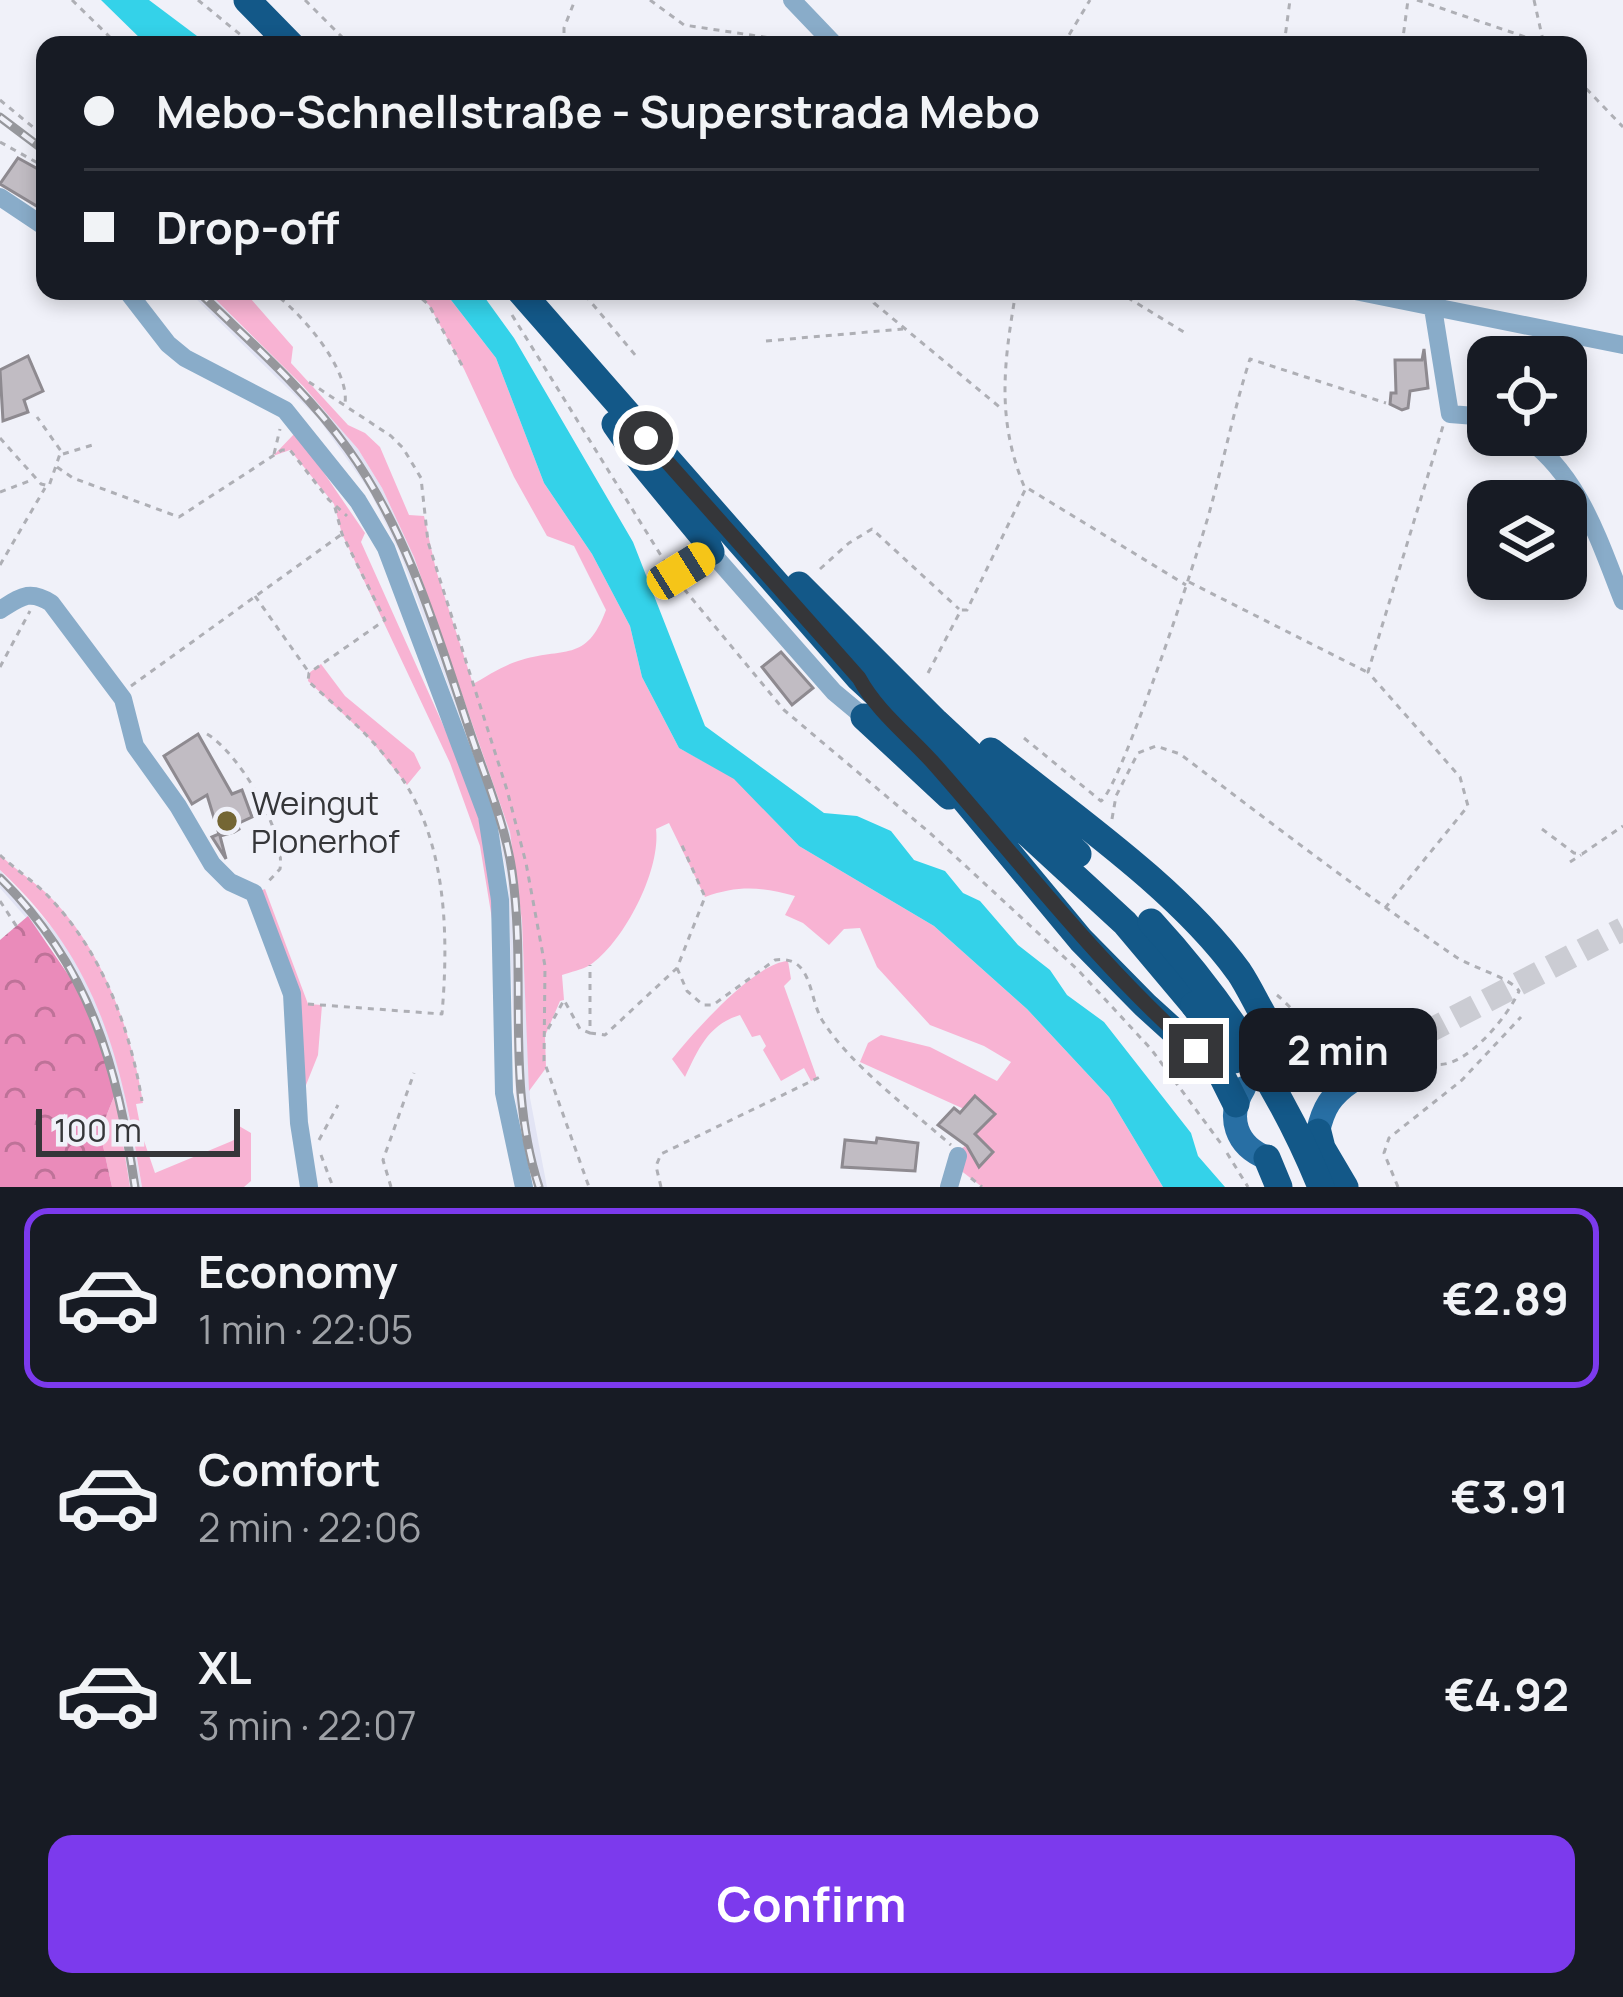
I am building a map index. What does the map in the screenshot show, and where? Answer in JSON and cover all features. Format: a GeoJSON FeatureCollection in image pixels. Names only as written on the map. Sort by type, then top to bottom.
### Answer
{"type":"FeatureCollection","features":[{"type":"Feature","properties":{"kind":"highway"},"geometry":{"type":"LineString","coordinates":[[247,0],[282,36]]}},
{"type":"Feature","properties":{"kind":"highway"},"geometry":{"type":"LineString","coordinates":[[272,0],[307,36]]}},
{"type":"Feature","properties":{"kind":"highway"},"geometry":{"type":"LineString","coordinates":[[516,300],[554,332],[859,678],[1125,923],[1195,1005],[1240,1068],[1302,1187]]}},
{"type":"Feature","properties":{"kind":"highway"},"geometry":{"type":"LineString","coordinates":[[552,300],[844,632],[1151,922],[1225,1012],[1282,1104],[1321,1187]]}},
{"type":"Feature","properties":{"kind":"highway"},"geometry":{"type":"LineString","coordinates":[[554,332],[560,350],[711,552]]}},
{"type":"Feature","properties":{"kind":"highway"},"geometry":{"type":"LineString","coordinates":[[844,632],[871,644],[943,713],[1184,908],[1265,995],[1281,1042],[1310,1064],[1330,1068],[1391,1051]]}},
{"type":"Feature","properties":{"kind":"highway"},"geometry":{"type":"LineString","coordinates":[[859,678],[870,699],[935,765],[1068,925],[1240,1096]]}},
{"type":"Feature","properties":{"kind":"highway"},"geometry":{"type":"LineString","coordinates":[[865,717],[954,801],[1053,917],[1068,925]]}},
{"type":"Feature","properties":{"kind":"highway"},"geometry":{"type":"LineString","coordinates":[[1265,995],[1270,1052],[1295,1076]]}},
{"type":"Feature","properties":{"kind":"highway"},"geometry":{"type":"LineString","coordinates":[[1321,1121],[1322,1148],[1345,1187]]}},
{"type":"Feature","properties":{"kind":"highway"},"geometry":{"type":"LineString","coordinates":[[1267,1159],[1279,1187]]}},
{"type":"Feature","properties":{"kind":"main road"},"geometry":{"type":"LineString","coordinates":[[1295,1076],[1336,1081],[1391,1051]]}},
{"type":"Feature","properties":{"kind":"main road"},"geometry":{"type":"LineString","coordinates":[[1321,1121],[1337,1090],[1382,1064],[1391,1051]]}},
{"type":"Feature","properties":{"kind":"main road"},"geometry":{"type":"LineString","coordinates":[[1295,1076],[1316,1091],[1321,1121]]}},
{"type":"Feature","properties":{"kind":"main road"},"geometry":{"type":"LineString","coordinates":[[1240,1096],[1235,1123],[1240,1138],[1267,1159]]}},
{"type":"Feature","properties":{"kind":"street"},"geometry":{"type":"LineString","coordinates":[[792,0],[824,36]]}},
{"type":"Feature","properties":{"kind":"street"},"geometry":{"type":"LineString","coordinates":[[0,197],[36,221]]}},
{"type":"Feature","properties":{"kind":"street"},"geometry":{"type":"LineString","coordinates":[[134,300],[185,358],[285,410],[358,501],[386,548],[488,816],[500,900],[505,1093],[524,1187]]}},
{"type":"Feature","properties":{"kind":"street"},"geometry":{"type":"LineString","coordinates":[[1396,300],[1623,345]]}},
{"type":"Feature","properties":{"kind":"street"},"geometry":{"type":"LineString","coordinates":[[1433,308],[1450,414],[1467,415]]}},
{"type":"Feature","properties":{"kind":"street"},"geometry":{"type":"LineString","coordinates":[[1545,456],[1582,501],[1623,601]]}},
{"type":"Feature","properties":{"kind":"street"},"geometry":{"type":"LineString","coordinates":[[674,575],[711,552],[835,692],[865,717]]}},
{"type":"Feature","properties":{"kind":"street"},"geometry":{"type":"LineString","coordinates":[[0,610],[24,594],[51,603],[120,694],[136,746],[212,865],[230,882],[254,893],[292,994],[307,1183],[284,1187]]}},
{"type":"Feature","properties":{"kind":"street"},"geometry":{"type":"LineString","coordinates":[[949,1187],[957,1153]]}},
{"type":"Feature","properties":{"kind":"path"},"geometry":{"type":"LineString","coordinates":[[72,0],[109,36]]}},
{"type":"Feature","properties":{"kind":"path"},"geometry":{"type":"LineString","coordinates":[[198,0],[242,36]]}},
{"type":"Feature","properties":{"kind":"path"},"geometry":{"type":"LineString","coordinates":[[304,0],[341,36]]}},
{"type":"Feature","properties":{"kind":"path"},"geometry":{"type":"LineString","coordinates":[[564,36],[574,0]]}},
{"type":"Feature","properties":{"kind":"path"},"geometry":{"type":"LineString","coordinates":[[650,0],[684,25],[757,36]]}},
{"type":"Feature","properties":{"kind":"path"},"geometry":{"type":"LineString","coordinates":[[1068,36],[1090,0]]}},
{"type":"Feature","properties":{"kind":"path"},"geometry":{"type":"LineString","coordinates":[[1285,36],[1290,0]]}},
{"type":"Feature","properties":{"kind":"path"},"geometry":{"type":"LineString","coordinates":[[1403,36],[1408,0]]}},
{"type":"Feature","properties":{"kind":"path"},"geometry":{"type":"LineString","coordinates":[[1418,0],[1521,36]]}},
{"type":"Feature","properties":{"kind":"path"},"geometry":{"type":"LineString","coordinates":[[1534,0],[1542,36]]}},
{"type":"Feature","properties":{"kind":"path"},"geometry":{"type":"LineString","coordinates":[[1587,89],[1623,127]]}},
{"type":"Feature","properties":{"kind":"path"},"geometry":{"type":"LineString","coordinates":[[0,100],[36,129]]}},
{"type":"Feature","properties":{"kind":"path"},"geometry":{"type":"LineString","coordinates":[[0,142],[36,162]]}},
{"type":"Feature","properties":{"kind":"path"},"geometry":{"type":"LineString","coordinates":[[278,300],[332,358],[344,380],[345,405]]}},
{"type":"Feature","properties":{"kind":"path"},"geometry":{"type":"LineString","coordinates":[[423,300],[464,369]]}},
{"type":"Feature","properties":{"kind":"path"},"geometry":{"type":"LineString","coordinates":[[514,300],[649,541],[735,656],[784,710],[930,833],[1120,1014],[1187,1095],[1248,1187]]}},
{"type":"Feature","properties":{"kind":"path"},"geometry":{"type":"LineString","coordinates":[[589,300],[636,356]]}},
{"type":"Feature","properties":{"kind":"path"},"geometry":{"type":"LineString","coordinates":[[874,300],[1004,410]]}},
{"type":"Feature","properties":{"kind":"path"},"geometry":{"type":"LineString","coordinates":[[820,569],[872,530],[961,610],[967,610],[1026,488],[1004,410],[1015,300]]}},
{"type":"Feature","properties":{"kind":"path"},"geometry":{"type":"LineString","coordinates":[[1132,300],[1187,334]]}},
{"type":"Feature","properties":{"kind":"path"},"geometry":{"type":"LineString","coordinates":[[766,341],[905,328]]}},
{"type":"Feature","properties":{"kind":"path"},"geometry":{"type":"LineString","coordinates":[[1024,738],[1105,801],[1131,745],[1186,583],[1250,358],[1386,403]]}},
{"type":"Feature","properties":{"kind":"path"},"geometry":{"type":"LineString","coordinates":[[1368,672],[1450,414]]}},
{"type":"Feature","properties":{"kind":"path"},"geometry":{"type":"LineString","coordinates":[[0,566],[53,479],[61,454],[38,417]]}},
{"type":"Feature","properties":{"kind":"path"},"geometry":{"type":"LineString","coordinates":[[0,438],[45,487]]}},
{"type":"Feature","properties":{"kind":"path"},"geometry":{"type":"LineString","coordinates":[[61,454],[96,444]]}},
{"type":"Feature","properties":{"kind":"path"},"geometry":{"type":"LineString","coordinates":[[57,467],[73,478],[179,517],[282,450],[290,450],[354,523]]}},
{"type":"Feature","properties":{"kind":"path"},"geometry":{"type":"LineString","coordinates":[[0,492],[36,478]]}},
{"type":"Feature","properties":{"kind":"path"},"geometry":{"type":"LineString","coordinates":[[1026,488],[1186,583],[1368,672],[1460,777],[1468,806],[1385,908]]}},
{"type":"Feature","properties":{"kind":"path"},"geometry":{"type":"LineString","coordinates":[[309,673],[385,620],[342,534],[334,504]]}},
{"type":"Feature","properties":{"kind":"path"},"geometry":{"type":"LineString","coordinates":[[120,694],[342,534]]}},
{"type":"Feature","properties":{"kind":"path"},"geometry":{"type":"LineString","coordinates":[[0,667],[39,596]]}},
{"type":"Feature","properties":{"kind":"path"},"geometry":{"type":"LineString","coordinates":[[255,596],[309,673],[308,681],[394,766],[425,819],[434,850],[447,958],[442,1014],[308,1004]]}},
{"type":"Feature","properties":{"kind":"path"},"geometry":{"type":"LineString","coordinates":[[928,673],[961,610]]}},
{"type":"Feature","properties":{"kind":"path"},"geometry":{"type":"LineString","coordinates":[[207,734],[233,755],[256,792],[278,845],[280,869],[265,889]]}},
{"type":"Feature","properties":{"kind":"path"},"geometry":{"type":"LineString","coordinates":[[1112,820],[1116,796],[1138,753],[1156,746],[1180,754],[1385,908],[1474,969],[1514,982],[1519,991],[1465,1058],[1435,1064],[1369,1013],[1358,1013],[1331,1028],[1318,1027],[1265,995]]}},
{"type":"Feature","properties":{"kind":"path"},"geometry":{"type":"LineString","coordinates":[[1570,862],[1623,826]]}},
{"type":"Feature","properties":{"kind":"path"},"geometry":{"type":"LineString","coordinates":[[1542,829],[1582,854]]}},
{"type":"Feature","properties":{"kind":"path"},"geometry":{"type":"LineString","coordinates":[[545,1036],[564,1000],[580,1029],[605,1035],[677,968],[705,897],[680,841]]}},
{"type":"Feature","properties":{"kind":"path"},"geometry":{"type":"LineString","coordinates":[[0,855],[46,893],[99,963],[136,1058],[142,1101]]}},
{"type":"Feature","properties":{"kind":"path"},"geometry":{"type":"LineString","coordinates":[[0,902],[17,926]]}},
{"type":"Feature","properties":{"kind":"path"},"geometry":{"type":"LineString","coordinates":[[677,968],[687,991],[703,1005],[713,1005],[776,960],[799,964],[823,1021],[897,1099],[957,1153]]}},
{"type":"Feature","properties":{"kind":"path"},"geometry":{"type":"LineString","coordinates":[[590,965],[590,1033]]}},
{"type":"Feature","properties":{"kind":"path"},"geometry":{"type":"LineString","coordinates":[[1398,1187],[1384,1153],[1389,1138],[1462,1081],[1521,1017]]}},
{"type":"Feature","properties":{"kind":"path"},"geometry":{"type":"LineString","coordinates":[[391,1187],[383,1160],[413,1073]]}},
{"type":"Feature","properties":{"kind":"path"},"geometry":{"type":"LineString","coordinates":[[662,1187],[656,1166],[661,1154],[824,1075]]}},
{"type":"Feature","properties":{"kind":"path"},"geometry":{"type":"LineString","coordinates":[[338,1105],[318,1149],[333,1185],[341,1187]]}},
{"type":"Feature","properties":{"kind":"shaded area"},"geometry":{"type":"Polygon","coordinates":[[[197,300],[216,300],[327,412],[382,488],[414,557],[510,832],[522,921],[530,1098],[547,1187],[534,1187],[516,1104],[508,881],[485,787],[400,553],[369,490],[318,418],[197,300]]]}},
{"type":"Feature","properties":{"kind":"shaded area"},"geometry":{"type":"Polygon","coordinates":[[[216,300],[252,300],[293,347],[291,363],[348,425],[380,447],[409,515],[424,516],[473,684],[518,661],[581,646],[606,610],[574,546],[547,536],[464,369],[423,300],[451,300],[496,358],[544,483],[592,554],[630,626],[642,677],[679,748],[734,778],[799,846],[934,926],[1027,1009],[1109,1097],[1163,1187],[982,1187],[955,1166],[957,1150],[994,1113],[976,1096],[964,1109],[860,1062],[868,1043],[881,1035],[930,1047],[997,1081],[1011,1062],[930,1025],[877,967],[860,928],[844,929],[829,945],[785,915],[795,896],[750,889],[705,897],[669,823],[656,829],[653,864],[627,923],[590,965],[562,975],[564,1000],[545,1036],[546,1068],[529,1091],[522,921],[510,832],[414,557],[382,488],[358,449],[303,386],[216,300]]]}},
{"type":"Feature","properties":{"kind":"shaded area"},"geometry":{"type":"Polygon","coordinates":[[[296,432],[365,533],[361,542],[474,794],[493,925],[480,846],[450,763],[342,534],[334,504],[290,450],[273,456],[296,432]]]}},
{"type":"Feature","properties":{"kind":"shaded area"},"geometry":{"type":"Polygon","coordinates":[[[321,664],[345,696],[414,753],[421,768],[407,785],[370,739],[308,681],[309,673],[321,664]]]}},
{"type":"Feature","properties":{"kind":"shaded area"},"geometry":{"type":"Polygon","coordinates":[[[0,855],[64,912],[97,962],[130,1046],[143,1103],[136,1104],[142,1135],[155,1173],[232,1141],[238,1137],[239,1126],[251,1133],[251,1181],[244,1187],[142,1187],[125,1096],[100,1015],[61,940],[0,870],[0,855]]]}},
{"type":"Feature","properties":{"kind":"shaded area"},"geometry":{"type":"Polygon","coordinates":[[[0,870],[65,942],[97,1002],[120,1068],[142,1187],[130,1187],[115,1094],[78,989],[57,953],[0,888],[0,870]]]}},
{"type":"Feature","properties":{"kind":"shaded area"},"geometry":{"type":"Polygon","coordinates":[[[265,889],[308,1004],[322,1005],[318,1055],[298,1105],[294,1010],[254,893],[265,889]]]}},
{"type":"Feature","properties":{"kind":"shaded area"},"geometry":{"type":"Polygon","coordinates":[[[788,961],[791,979],[784,986],[817,1078],[811,1081],[804,1068],[781,1081],[760,1035],[752,1037],[740,1015],[712,1031],[685,1077],[672,1059],[695,1033],[742,986],[788,961]]]}},
{"type":"Feature","properties":{"kind":"shaded area"},"geometry":{"type":"Polygon","coordinates":[[[115,1094],[130,1187],[112,1187],[100,1132],[115,1094]]]}},
{"type":"Feature","properties":{"kind":"green space"},"geometry":{"type":"Polygon","coordinates":[[[28,916],[78,989],[99,1040],[115,1094],[100,1132],[112,1187],[0,1187],[0,940],[28,916]]]}},
{"type":"Feature","properties":{"kind":"water"},"geometry":{"type":"Polygon","coordinates":[[[101,0],[149,0],[197,36],[138,36],[101,0]]]}},
{"type":"Feature","properties":{"kind":"water"},"geometry":{"type":"Polygon","coordinates":[[[451,300],[487,300],[514,338],[633,542],[705,726],[824,813],[857,816],[891,831],[914,860],[945,871],[963,893],[980,901],[1018,945],[1050,970],[1067,995],[1104,1022],[1191,1133],[1198,1156],[1225,1187],[1163,1187],[1109,1097],[1027,1009],[934,926],[799,846],[734,779],[679,748],[642,677],[630,626],[592,554],[544,483],[496,358],[451,300]]]}},
{"type":"Feature","properties":{"kind":"building"},"geometry":{"type":"Polygon","coordinates":[[[18,158],[36,168],[36,206],[0,184],[18,158]]]}},
{"type":"Feature","properties":{"kind":"building"},"geometry":{"type":"Polygon","coordinates":[[[1424,349],[1428,388],[1410,391],[1408,408],[1402,410],[1390,404],[1391,393],[1396,393],[1395,360],[1422,360],[1424,349]]]}},
{"type":"Feature","properties":{"kind":"building"},"geometry":{"type":"Polygon","coordinates":[[[28,356],[43,391],[24,400],[28,412],[3,421],[0,370],[28,356]]]}},
{"type":"Feature","properties":{"kind":"building"},"geometry":{"type":"Polygon","coordinates":[[[781,652],[813,688],[792,705],[762,667],[781,652]]]}},
{"type":"Feature","properties":{"kind":"building"},"geometry":{"type":"Polygon","coordinates":[[[198,734],[232,794],[242,790],[252,817],[237,824],[239,829],[234,832],[220,836],[226,859],[212,837],[219,834],[207,795],[192,804],[164,756],[198,734]]]}},
{"type":"Feature","properties":{"kind":"building"},"geometry":{"type":"Polygon","coordinates":[[[975,1096],[995,1114],[975,1134],[993,1152],[979,1167],[967,1146],[938,1125],[954,1108],[960,1113],[975,1096]]]}},
{"type":"Feature","properties":{"kind":"building"},"geometry":{"type":"Polygon","coordinates":[[[877,1138],[918,1143],[915,1171],[842,1167],[845,1140],[876,1143],[877,1138]]]}},
{"type":"Feature","properties":{"kind":"tunnel"},"geometry":{"type":"LineString","coordinates":[[1391,1051],[1623,929]]}},
{"type":"Feature","properties":{"kind":"railway"},"geometry":{"type":"LineString","coordinates":[[0,117],[36,144]]}},
{"type":"Feature","properties":{"kind":"railway"},"geometry":{"type":"LineString","coordinates":[[207,300],[332,427],[388,515],[420,586],[509,853],[516,910],[519,1069],[539,1187]]}},
{"type":"Feature","properties":{"kind":"railway"},"geometry":{"type":"LineString","coordinates":[[0,878],[31,912],[78,983],[108,1059],[135,1187]]}},
{"type":"Feature","properties":{"kind":"place","name":"Weingut Plonerhof"},"geometry":{"type":"Point","coordinates":[227,821]}},
{"type":"Feature","properties":{"kind":"route"},"geometry":{"type":"LineString","coordinates":[[646,438],[859,678],[870,699],[935,765],[1082,940],[1196,1051]]}}]}
